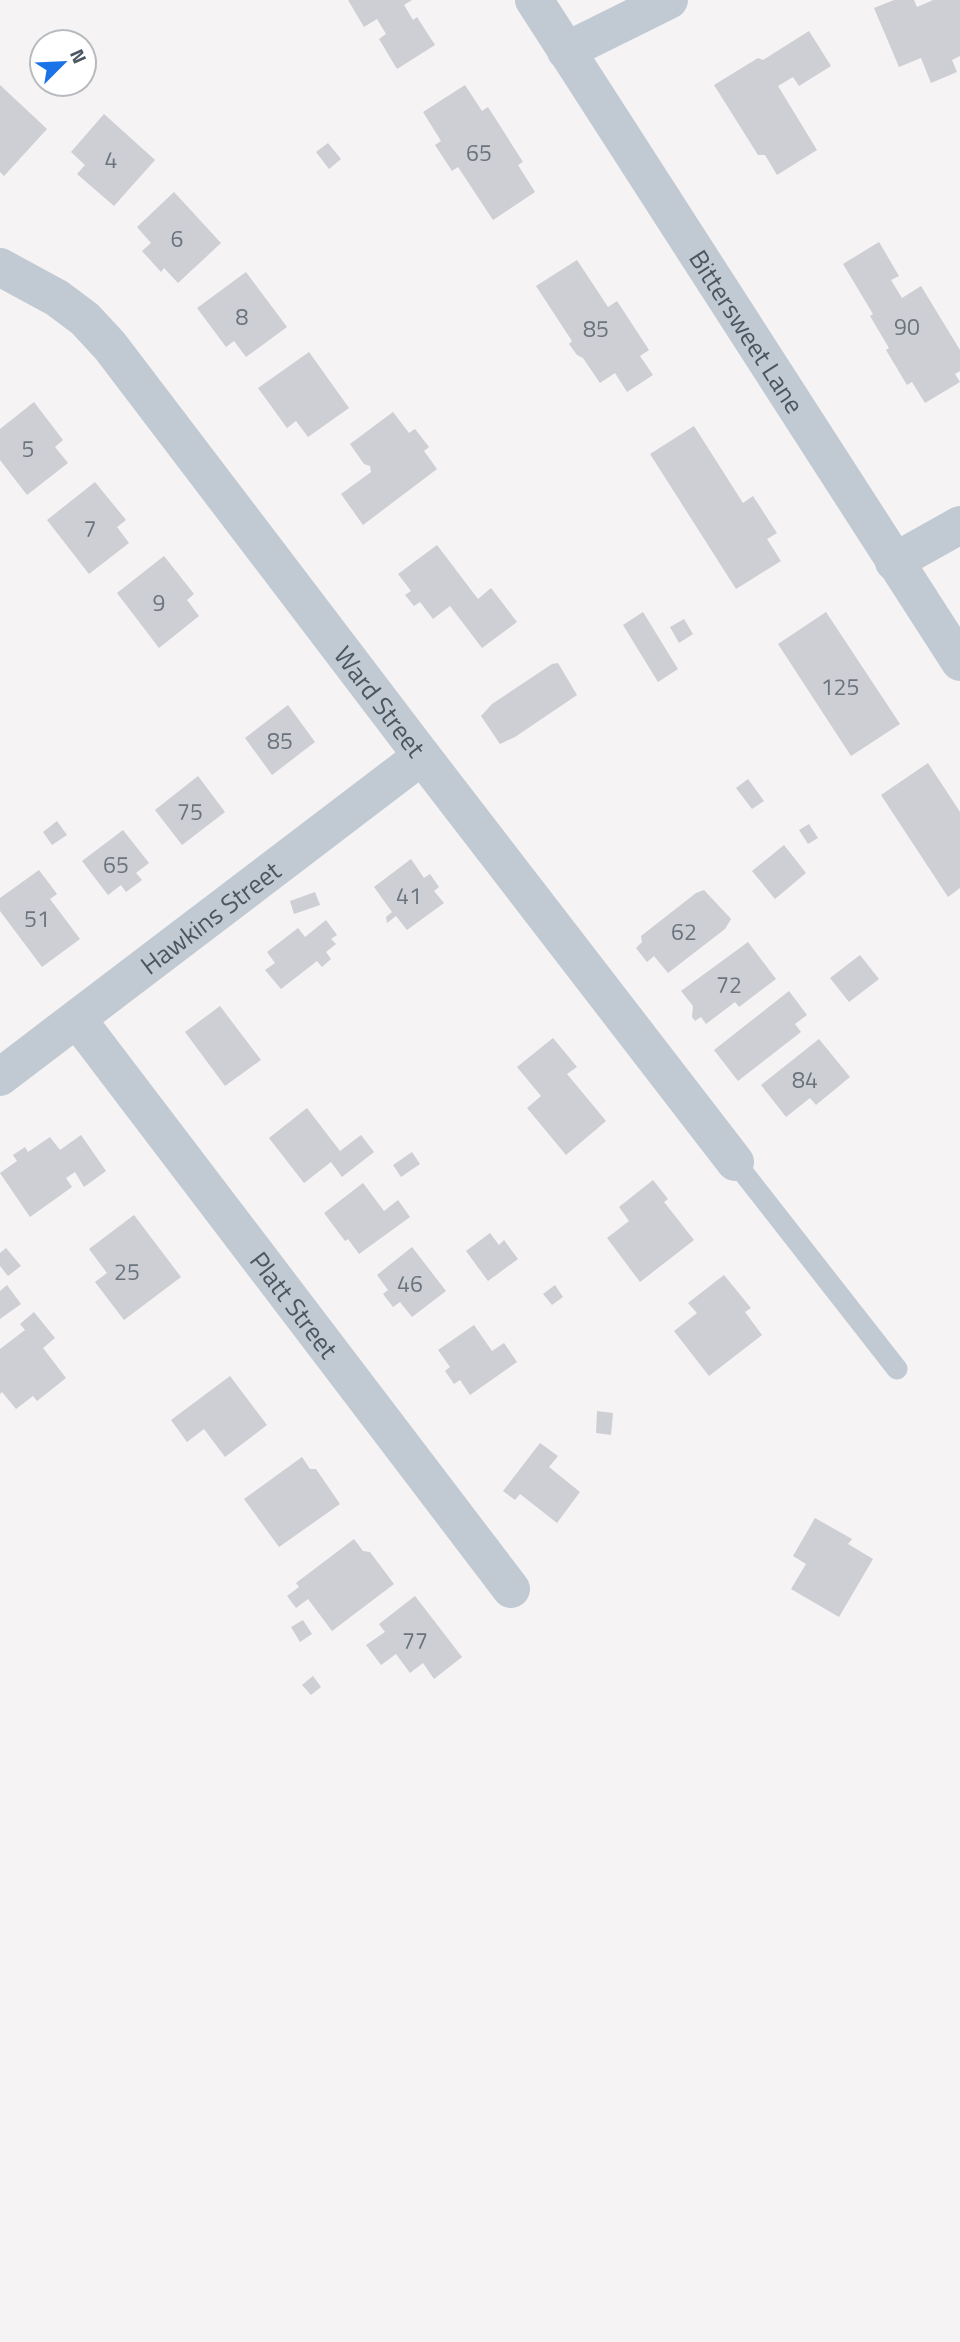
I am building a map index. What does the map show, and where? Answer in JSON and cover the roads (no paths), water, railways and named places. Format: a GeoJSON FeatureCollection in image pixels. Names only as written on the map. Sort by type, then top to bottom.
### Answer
{"type":"FeatureCollection","features":[{"type":"Feature","properties":{"kind":"street","name":"Bittersweet Lane"},"geometry":{"type":"LineString","coordinates":[[534,0],[960,662]]}},
{"type":"Feature","properties":{"kind":"street"},"geometry":{"type":"LineString","coordinates":[[566,51],[669,0]]}},
{"type":"Feature","properties":{"kind":"street","name":"Ward Street"},"geometry":{"type":"LineString","coordinates":[[0,267],[57,298],[85,319],[110,346],[735,1162]]}},
{"type":"Feature","properties":{"kind":"street"},"geometry":{"type":"LineString","coordinates":[[894,562],[960,525]]}},
{"type":"Feature","properties":{"kind":"street","name":"Hawkins Street"},"geometry":{"type":"LineString","coordinates":[[0,1077],[422,756]]}},
{"type":"Feature","properties":{"kind":"street","name":"Platt Street"},"geometry":{"type":"LineString","coordinates":[[77,1019],[511,1589]]}},
{"type":"Feature","properties":{"kind":"lane"},"geometry":{"type":"LineString","coordinates":[[735,1162],[897,1369]]}}]}
